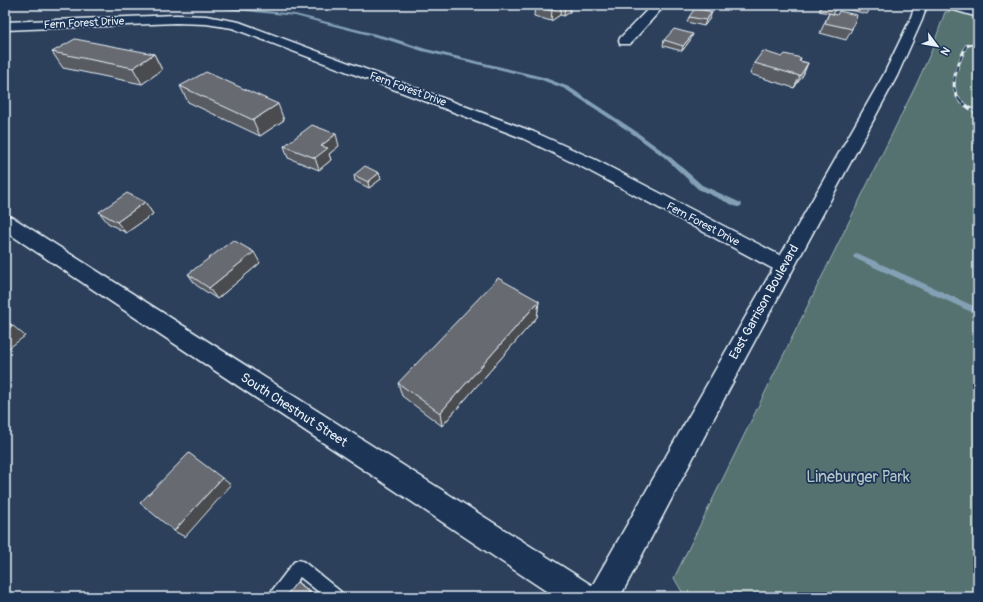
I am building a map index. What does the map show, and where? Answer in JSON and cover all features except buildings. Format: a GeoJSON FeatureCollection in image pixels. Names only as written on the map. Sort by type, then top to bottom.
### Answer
{"type":"FeatureCollection","features":[{"type":"Feature","properties":{"kind":"main road","name":"East Garrison Boulevard"},"geometry":{"type":"LineString","coordinates":[[603,597],[890,76],[916,20],[921,5]]}},
{"type":"Feature","properties":{"kind":"street"},"geometry":{"type":"LineString","coordinates":[[625,41],[659,5]]}},
{"type":"Feature","properties":{"kind":"street"},"geometry":{"type":"LineString","coordinates":[[951,5],[978,12]]}},
{"type":"Feature","properties":{"kind":"street","name":"Fern Forest Drive"},"geometry":{"type":"LineString","coordinates":[[5,26],[128,16],[190,19],[235,25],[500,123],[590,164],[784,266]]}},
{"type":"Feature","properties":{"kind":"street","name":"South Chestnut Street"},"geometry":{"type":"LineString","coordinates":[[5,222],[582,597]]}},
{"type":"Feature","properties":{"kind":"lane"},"geometry":{"type":"LineString","coordinates":[[276,597],[299,567],[336,597]]}},
{"type":"Feature","properties":{"kind":"green space","name":"Lineburger Park"},"geometry":{"type":"Polygon","coordinates":[[[956,11],[978,17],[978,597],[685,597],[674,578],[917,83],[931,52],[945,12],[956,11]]]}},
{"type":"Feature","properties":{"kind":"waterway"},"geometry":{"type":"LineString","coordinates":[[212,5],[225,8],[295,15],[390,39],[424,50],[541,78],[567,88],[632,131],[666,156],[700,187],[739,205]]}},
{"type":"Feature","properties":{"kind":"waterway"},"geometry":{"type":"LineString","coordinates":[[857,256],[978,312]]}},
{"type":"Feature","properties":{"kind":"railway"},"geometry":{"type":"LineString","coordinates":[[961,101],[954,89],[957,67],[966,46],[978,42]]}},
{"type":"Feature","properties":{"kind":"railway"},"geometry":{"type":"LineString","coordinates":[[961,101],[978,114]]}}]}
